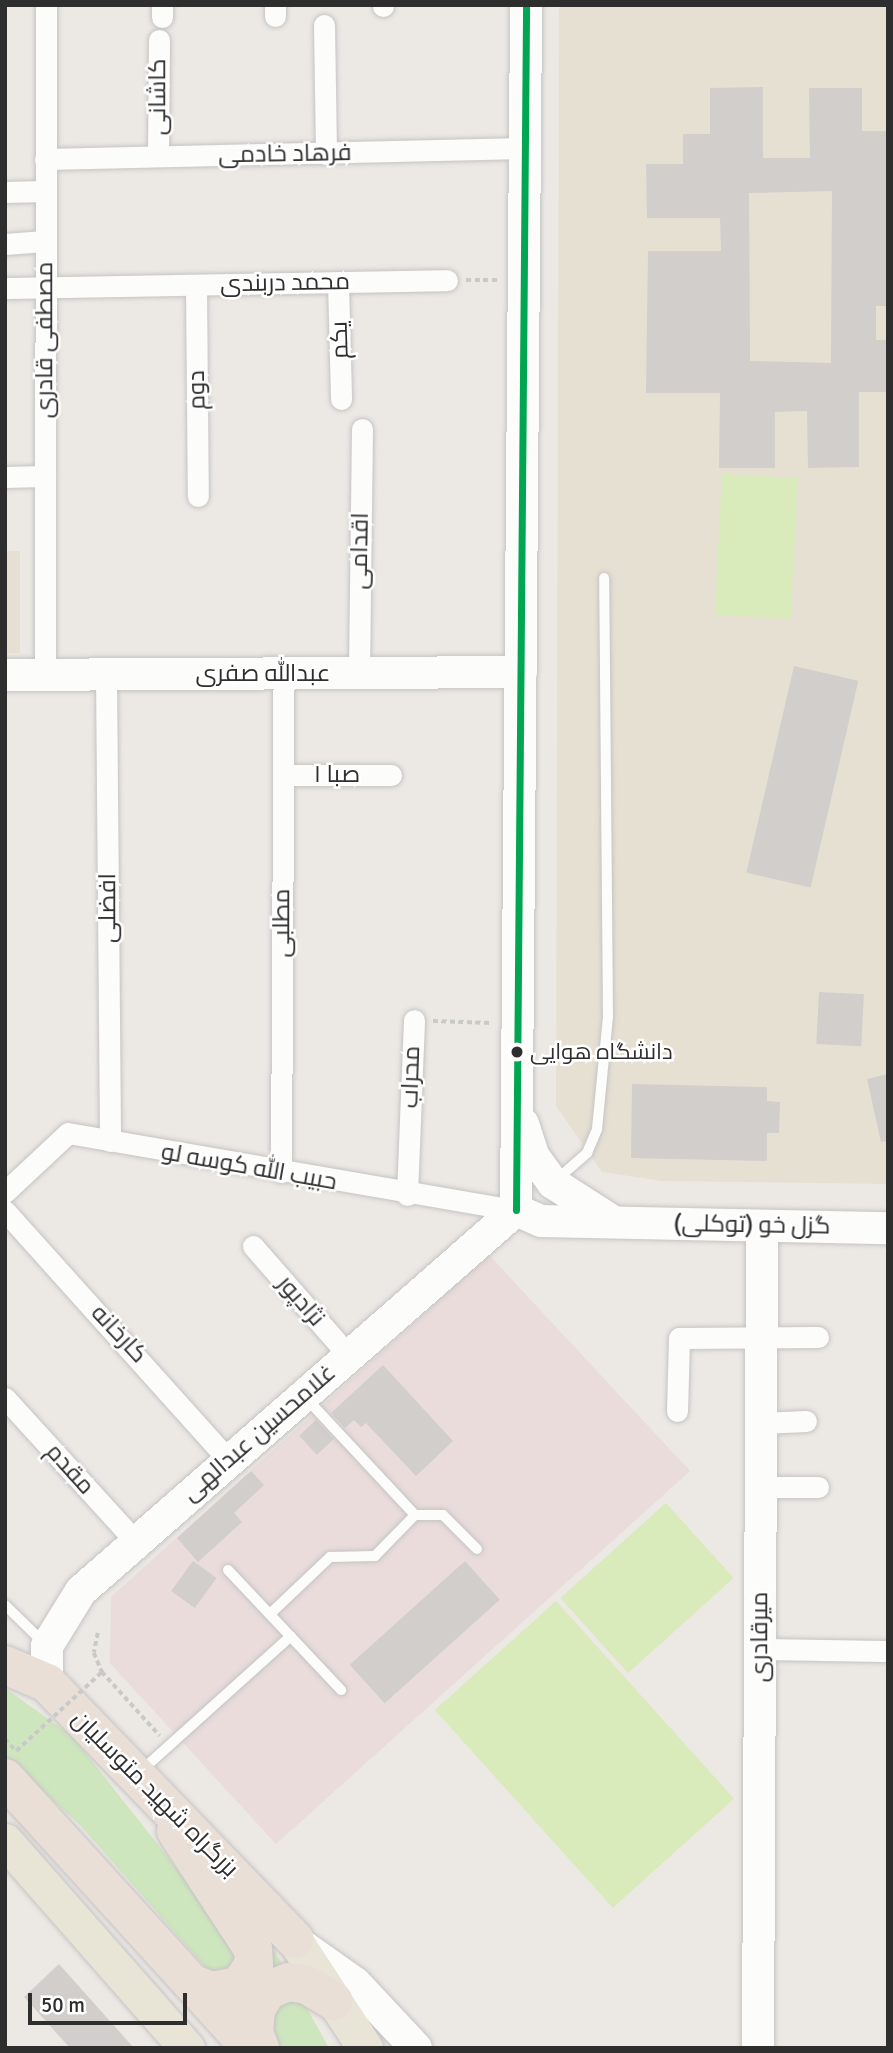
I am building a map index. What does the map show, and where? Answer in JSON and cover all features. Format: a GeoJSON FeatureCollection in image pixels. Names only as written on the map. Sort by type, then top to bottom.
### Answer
{"type":"FeatureCollection","features":[{"type":"Feature","properties":{"kind":"highway","name":"بزرگراه شهید متوسلیان"},"geometry":{"type":"LineString","coordinates":[[5,1665],[47,1665],[134,1777],[165,1811],[222,1858],[293,1939]]}},
{"type":"Feature","properties":{"kind":"highway"},"geometry":{"type":"LineString","coordinates":[[5,1778],[251,2048]]}},
{"type":"Feature","properties":{"kind":"highway"},"geometry":{"type":"LineString","coordinates":[[165,1811],[197,1871],[253,1949],[249,1977],[239,1986],[229,1991],[196,1985]]}},
{"type":"Feature","properties":{"kind":"highway"},"geometry":{"type":"LineString","coordinates":[[260,2048],[254,2032],[256,2009],[268,1990],[289,1982],[307,1985],[334,2001]]}},
{"type":"Feature","properties":{"kind":"main road"},"geometry":{"type":"LineString","coordinates":[[516,1210],[526,5]]}},
{"type":"Feature","properties":{"kind":"main road","name":"عبدالله صفری"},"geometry":{"type":"LineString","coordinates":[[5,675],[521,672]]}},
{"type":"Feature","properties":{"kind":"main road"},"geometry":{"type":"LineString","coordinates":[[517,1105],[534,1157],[553,1183],[616,1223]]}},
{"type":"Feature","properties":{"kind":"main road","name":"گزل خو (توکلی)"},"geometry":{"type":"LineString","coordinates":[[516,1210],[541,1222],[888,1228]]}},
{"type":"Feature","properties":{"kind":"main road","name":"غلامحسین عبدالهی"},"geometry":{"type":"LineString","coordinates":[[47,1665],[82,1591],[135,1541],[516,1210]]}},
{"type":"Feature","properties":{"kind":"main road","name":"میرقادری"},"geometry":{"type":"LineString","coordinates":[[758,2048],[762,1226]]}},
{"type":"Feature","properties":{"kind":"main road"},"geometry":{"type":"LineString","coordinates":[[5,1841],[187,2048]]}},
{"type":"Feature","properties":{"kind":"main road"},"geometry":{"type":"LineString","coordinates":[[293,1939],[365,2048]]}},
{"type":"Feature","properties":{"kind":"main road"},"geometry":{"type":"LineString","coordinates":[[293,1939],[355,1983],[416,2048]]}},
{"type":"Feature","properties":{"kind":"street","name":"مصطفی قادری"},"geometry":{"type":"LineString","coordinates":[[45,675],[46,5]]}},
{"type":"Feature","properties":{"kind":"street"},"geometry":{"type":"LineString","coordinates":[[324,25],[326,154]]}},
{"type":"Feature","properties":{"kind":"street","name":"کاشانی"},"geometry":{"type":"LineString","coordinates":[[158,155],[159,40]]}},
{"type":"Feature","properties":{"kind":"street","name":"فرهاد خادمی"},"geometry":{"type":"LineString","coordinates":[[45,159],[525,148]]}},
{"type":"Feature","properties":{"kind":"street"},"geometry":{"type":"LineString","coordinates":[[5,192],[46,191]]}},
{"type":"Feature","properties":{"kind":"street"},"geometry":{"type":"LineString","coordinates":[[5,244],[46,241]]}},
{"type":"Feature","properties":{"kind":"street","name":"محمد دربندی"},"geometry":{"type":"LineString","coordinates":[[5,288],[447,280]]}},
{"type":"Feature","properties":{"kind":"street","name":"یکم"},"geometry":{"type":"LineString","coordinates":[[338,282],[341,399]]}},
{"type":"Feature","properties":{"kind":"street","name":"دوم"},"geometry":{"type":"LineString","coordinates":[[195,285],[198,496]]}},
{"type":"Feature","properties":{"kind":"street","name":"اقدامی"},"geometry":{"type":"LineString","coordinates":[[359,673],[362,429]]}},
{"type":"Feature","properties":{"kind":"street"},"geometry":{"type":"LineString","coordinates":[[5,477],[45,476]]}},
{"type":"Feature","properties":{"kind":"street","name":"مطلبی"},"geometry":{"type":"LineString","coordinates":[[281,1172],[284,674]]}},
{"type":"Feature","properties":{"kind":"street","name":"افضلی"},"geometry":{"type":"LineString","coordinates":[[106,675],[110,1141]]}},
{"type":"Feature","properties":{"kind":"street","name":"صبا ۱"},"geometry":{"type":"LineString","coordinates":[[283,775],[391,775]]}},
{"type":"Feature","properties":{"kind":"street","name":"محراب"},"geometry":{"type":"LineString","coordinates":[[407,1195],[414,1020]]}},
{"type":"Feature","properties":{"kind":"street","name":"حبیب الله کوسه لو"},"geometry":{"type":"LineString","coordinates":[[5,1192],[68,1133],[407,1195],[516,1210]]}},
{"type":"Feature","properties":{"kind":"street","name":"کارخانه"},"geometry":{"type":"LineString","coordinates":[[5,1211],[229,1461]]}},
{"type":"Feature","properties":{"kind":"street","name":"نژادپور"},"geometry":{"type":"LineString","coordinates":[[253,1246],[348,1355]]}},
{"type":"Feature","properties":{"kind":"street"},"geometry":{"type":"LineString","coordinates":[[677,1411],[679,1338],[818,1337]]}},
{"type":"Feature","properties":{"kind":"street","name":"مقدم"},"geometry":{"type":"LineString","coordinates":[[5,1398],[135,1541]]}},
{"type":"Feature","properties":{"kind":"street"},"geometry":{"type":"LineString","coordinates":[[761,1423],[806,1421]]}},
{"type":"Feature","properties":{"kind":"street"},"geometry":{"type":"LineString","coordinates":[[761,1486],[818,1487]]}},
{"type":"Feature","properties":{"kind":"street"},"geometry":{"type":"LineString","coordinates":[[760,1649],[888,1651]]}},
{"type":"Feature","properties":{"kind":"lane"},"geometry":{"type":"LineString","coordinates":[[553,1183],[587,1153],[597,1129],[608,1016],[604,578]]}},
{"type":"Feature","properties":{"kind":"lane"},"geometry":{"type":"LineString","coordinates":[[303,1395],[415,1515]]}},
{"type":"Feature","properties":{"kind":"lane"},"geometry":{"type":"LineString","coordinates":[[270,1614],[330,1557],[374,1556],[415,1515],[443,1515],[477,1549]]}},
{"type":"Feature","properties":{"kind":"lane"},"geometry":{"type":"LineString","coordinates":[[228,1570],[341,1690]]}},
{"type":"Feature","properties":{"kind":"lane"},"geometry":{"type":"LineString","coordinates":[[5,1605],[47,1665]]}},
{"type":"Feature","properties":{"kind":"lane"},"geometry":{"type":"LineString","coordinates":[[134,1777],[291,1636]]}},
{"type":"Feature","properties":{"kind":"path"},"geometry":{"type":"LineString","coordinates":[[447,280],[524,279]]}},
{"type":"Feature","properties":{"kind":"path","name":"محراب"},"geometry":{"type":"LineString","coordinates":[[414,1020],[518,1023]]}},
{"type":"Feature","properties":{"kind":"path"},"geometry":{"type":"LineString","coordinates":[[98,1633],[94,1653],[102,1672],[169,1745]]}},
{"type":"Feature","properties":{"kind":"path"},"geometry":{"type":"LineString","coordinates":[[5,1739],[16,1751],[102,1672]]}},
{"type":"Feature","properties":{"kind":"shaded area"},"geometry":{"type":"Polygon","coordinates":[[[559,5],[888,5],[888,1184],[662,1181],[602,1172],[556,1106],[559,5]]]}},
{"type":"Feature","properties":{"kind":"shaded area"},"geometry":{"type":"Polygon","coordinates":[[[5,551],[20,551],[20,653],[5,653],[5,551]]]}},
{"type":"Feature","properties":{"kind":"shaded area"},"geometry":{"type":"Polygon","coordinates":[[[489,1255],[690,1471],[276,1844],[110,1663],[111,1597],[489,1255]]]}},
{"type":"Feature","properties":{"kind":"green space"},"geometry":{"type":"Polygon","coordinates":[[[722,474],[798,478],[791,619],[715,615],[722,474]]]}},
{"type":"Feature","properties":{"kind":"green space"},"geometry":{"type":"Polygon","coordinates":[[[666,1503],[734,1578],[628,1673],[560,1598],[666,1503]]]}},
{"type":"Feature","properties":{"kind":"green space"},"geometry":{"type":"Polygon","coordinates":[[[556,1601],[734,1799],[613,1908],[435,1710],[556,1601]]]}},
{"type":"Feature","properties":{"kind":"green space"},"geometry":{"type":"Polygon","coordinates":[[[5,1688],[72,1736],[193,1889],[244,1964],[214,1977],[80,1825],[5,1756],[5,1688]]]}},
{"type":"Feature","properties":{"kind":"green space"},"geometry":{"type":"Polygon","coordinates":[[[264,1936],[283,1965],[329,2048],[274,2048],[264,1936]]]}},
{"type":"Feature","properties":{"kind":"building"},"geometry":{"type":"Polygon","coordinates":[[[763,87],[763,158],[810,158],[809,88],[862,88],[862,131],[888,131],[888,306],[876,306],[876,340],[888,340],[888,392],[859,392],[859,467],[808,468],[807,411],[775,412],[775,468],[719,468],[720,393],[646,393],[648,251],[721,251],[720,218],[647,218],[646,164],[683,164],[683,134],[710,134],[710,88],[763,87]],[[832,191],[749,193],[750,361],[831,363],[832,191]]]}},
{"type":"Feature","properties":{"kind":"building"},"geometry":{"type":"Polygon","coordinates":[[[794,666],[858,681],[811,887],[746,873],[794,666]]]}},
{"type":"Feature","properties":{"kind":"building"},"geometry":{"type":"Polygon","coordinates":[[[819,992],[864,994],[861,1046],[816,1044],[819,992]]]}},
{"type":"Feature","properties":{"kind":"building"},"geometry":{"type":"Polygon","coordinates":[[[888,1074],[888,1141],[881,1142],[867,1079],[888,1074]]]}},
{"type":"Feature","properties":{"kind":"building"},"geometry":{"type":"Polygon","coordinates":[[[632,1084],[767,1087],[767,1101],[780,1102],[779,1133],[767,1133],[767,1161],[631,1158],[632,1084]]]}},
{"type":"Feature","properties":{"kind":"building"},"geometry":{"type":"Polygon","coordinates":[[[383,1365],[453,1441],[416,1476],[366,1423],[361,1427],[354,1420],[345,1428],[331,1413],[383,1365]]]}},
{"type":"Feature","properties":{"kind":"building"},"geometry":{"type":"Polygon","coordinates":[[[316,1420],[334,1439],[317,1455],[299,1436],[316,1420]]]}},
{"type":"Feature","properties":{"kind":"building"},"geometry":{"type":"Polygon","coordinates":[[[251,1471],[264,1485],[234,1513],[242,1522],[198,1562],[177,1538],[251,1471]]]}},
{"type":"Feature","properties":{"kind":"building"},"geometry":{"type":"Polygon","coordinates":[[[193,1561],[216,1578],[195,1608],[171,1591],[193,1561]]]}},
{"type":"Feature","properties":{"kind":"building"},"geometry":{"type":"Polygon","coordinates":[[[465,1561],[500,1600],[385,1703],[350,1665],[465,1561]]]}},
{"type":"Feature","properties":{"kind":"building"},"geometry":{"type":"Polygon","coordinates":[[[59,1964],[134,2048],[70,2048],[24,1997],[59,1964]]]}},
{"type":"Feature","properties":{"kind":"transit line"},"geometry":{"type":"LineString","coordinates":[[516,1210],[526,5]]}},
{"type":"Feature","properties":{"kind":"place","name":"دانشگاه هوایی"},"geometry":{"type":"Point","coordinates":[517,1052]}}]}
